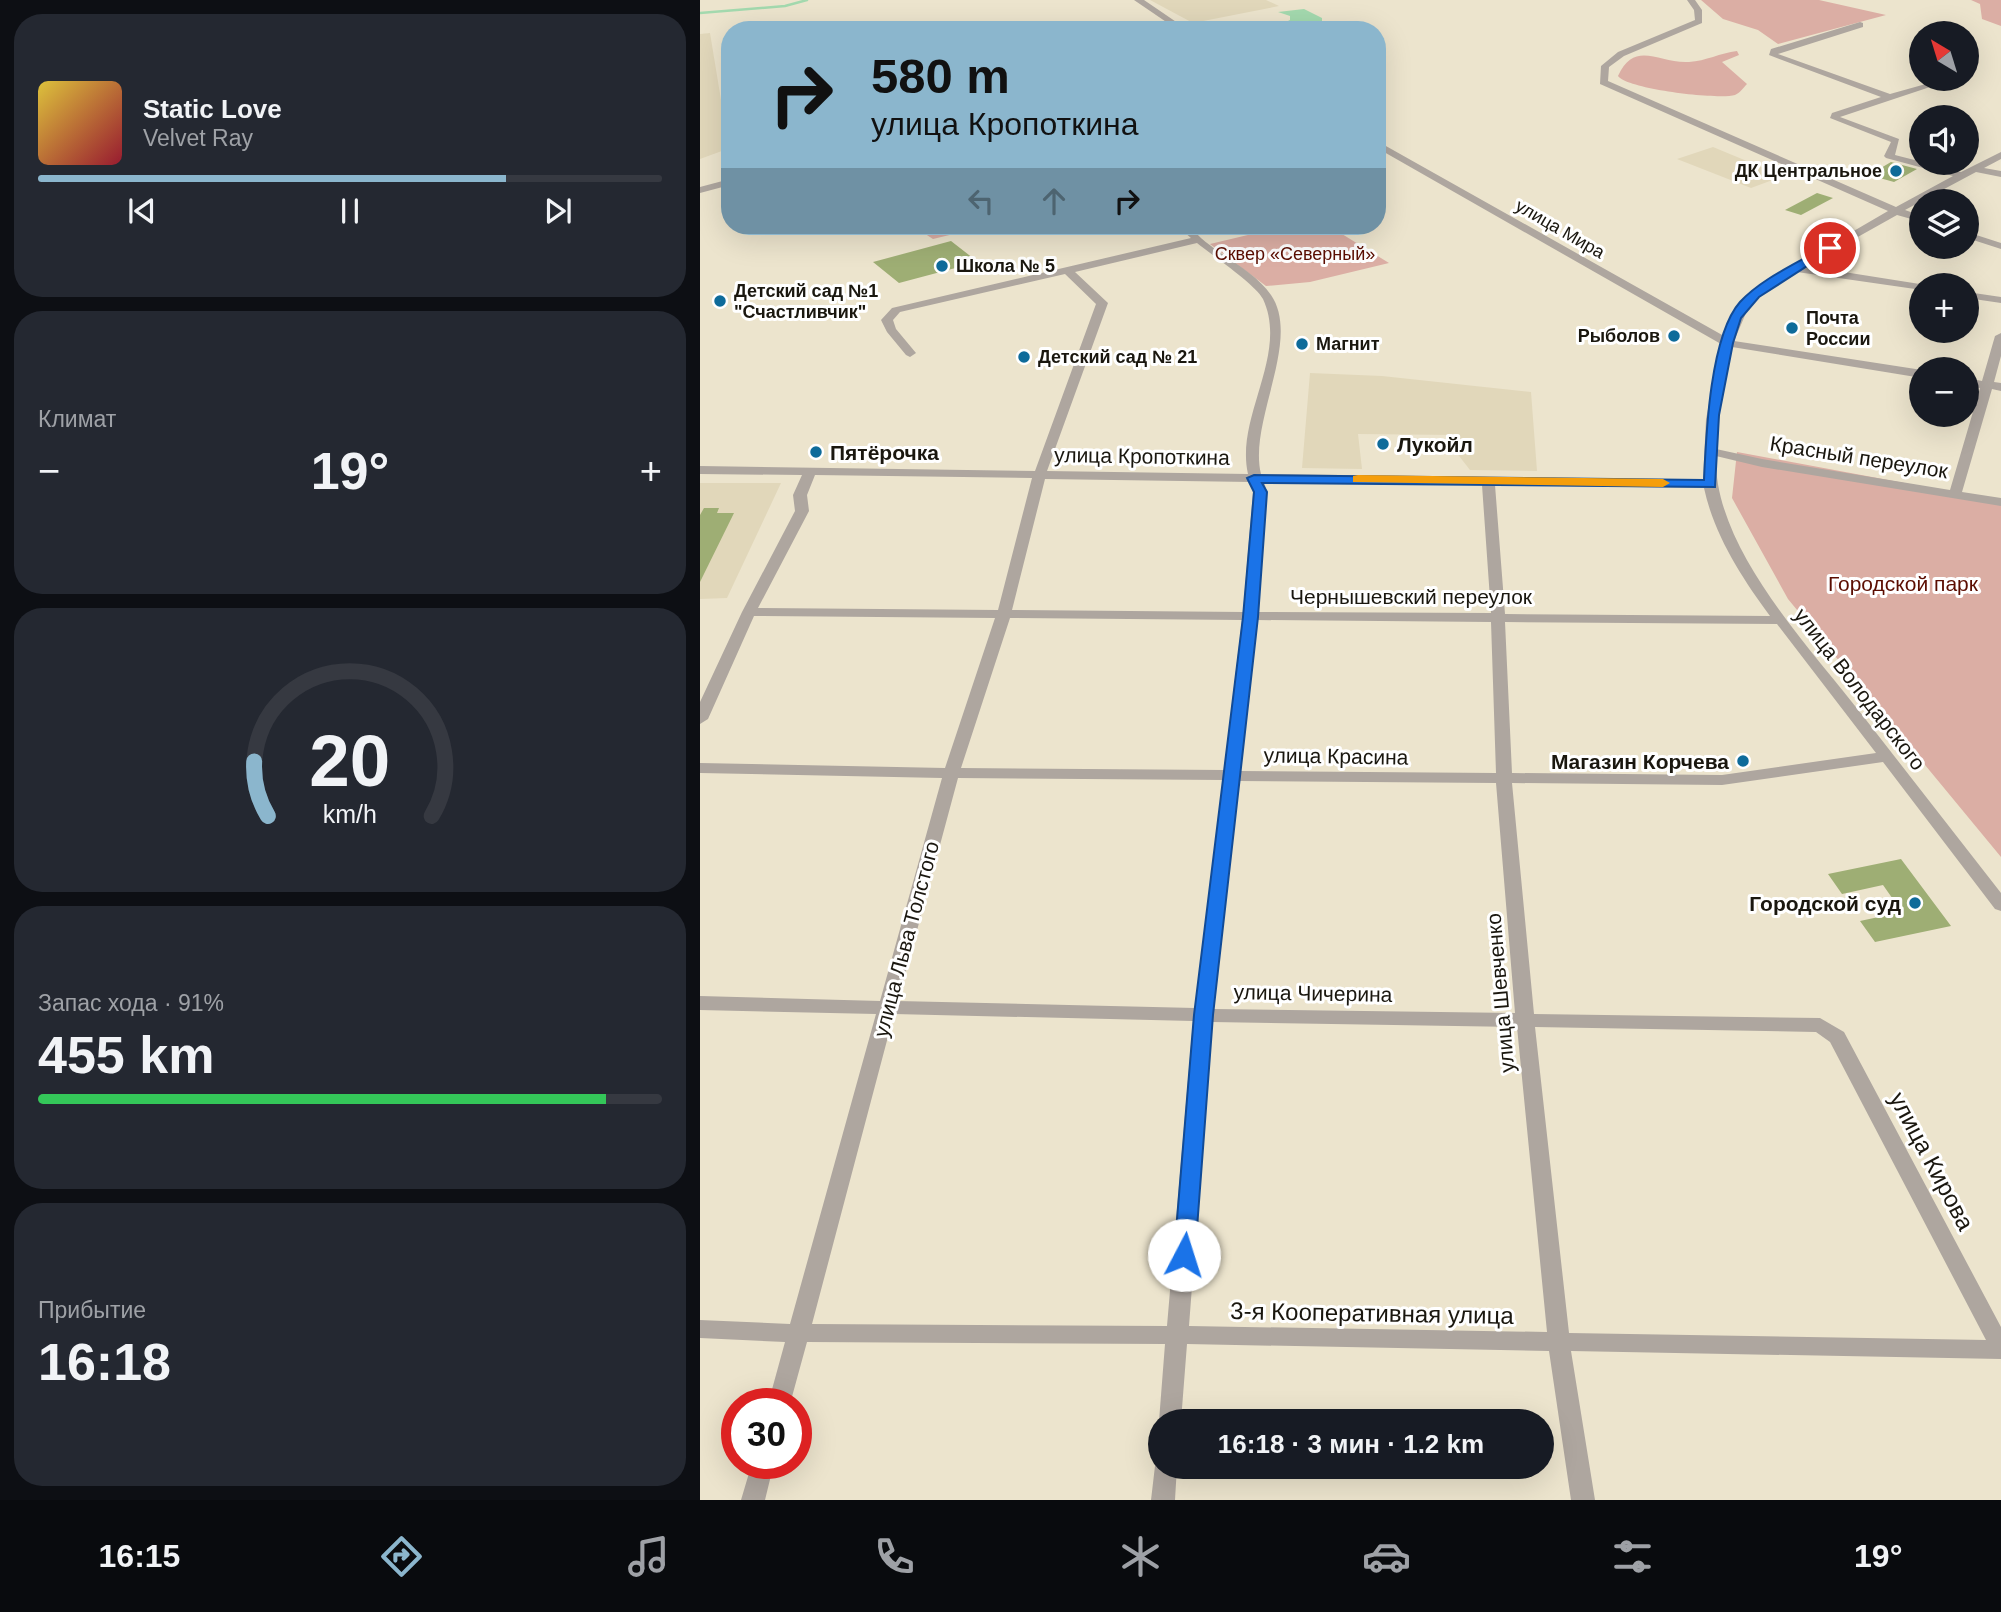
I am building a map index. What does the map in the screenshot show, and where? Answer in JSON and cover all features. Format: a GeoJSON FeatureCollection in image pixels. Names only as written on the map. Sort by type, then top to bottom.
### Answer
{"type":"FeatureCollection","features":[{"type":"Feature","properties":{"kind":"street"},"geometry":{"type":"LineString","coordinates":[[1138,0],[1170,21]]}},
{"type":"Feature","properties":{"kind":"street"},"geometry":{"type":"LineString","coordinates":[[1691,0],[1698,10],[1699,21],[1621,54],[1605,66],[1603,82],[1909,215]]}},
{"type":"Feature","properties":{"kind":"street"},"geometry":{"type":"LineString","coordinates":[[1860,25],[1774,51],[1773,55],[1890,97]]}},
{"type":"Feature","properties":{"kind":"street"},"geometry":{"type":"LineString","coordinates":[[1909,91],[1835,115],[1835,118],[1896,141],[1889,156],[1964,176]]}},
{"type":"Feature","properties":{"kind":"street","name":"улица Мира"},"geometry":{"type":"LineString","coordinates":[[1386,149],[1727,343]]}},
{"type":"Feature","properties":{"kind":"street","name":"улица Володарского"},"geometry":{"type":"LineString","coordinates":[[1979,167],[2001,156]]}},
{"type":"Feature","properties":{"kind":"street"},"geometry":{"type":"LineString","coordinates":[[1979,170],[2001,174]]}},
{"type":"Feature","properties":{"kind":"street","name":"улица Володарского"},"geometry":{"type":"LineString","coordinates":[[1964,176],[1795,268],[1755,294],[1743,306],[1727,343],[1717,388],[1710,451],[1710,484],[1729,537],[1755,586],[1778,620],[2001,905]]}},
{"type":"Feature","properties":{"kind":"street"},"geometry":{"type":"LineString","coordinates":[[700,190],[721,185]]}},
{"type":"Feature","properties":{"kind":"street"},"geometry":{"type":"LineString","coordinates":[[1171,1409],[1203,1015],[1250,617],[1261,492],[1254,478],[1252,463],[1261,399],[1277,329],[1268,296],[1192,235]]}},
{"type":"Feature","properties":{"kind":"street"},"geometry":{"type":"LineString","coordinates":[[1979,238],[2001,246]]}},
{"type":"Feature","properties":{"kind":"street"},"geometry":{"type":"LineString","coordinates":[[910,353],[891,330],[887,320],[896,310],[1198,240]]}},
{"type":"Feature","properties":{"kind":"street"},"geometry":{"type":"LineString","coordinates":[[1795,268],[1909,285]]}},
{"type":"Feature","properties":{"kind":"street","name":"улица Льва Толстого"},"geometry":{"type":"LineString","coordinates":[[783,1388],[951,774],[1004,614],[1039,475],[1102,303],[1069,271]]}},
{"type":"Feature","properties":{"kind":"street"},"geometry":{"type":"LineString","coordinates":[[1979,297],[2001,300]]}},
{"type":"Feature","properties":{"kind":"street"},"geometry":{"type":"LineString","coordinates":[[1955,494],[2001,336]]}},
{"type":"Feature","properties":{"kind":"street"},"geometry":{"type":"LineString","coordinates":[[1727,343],[1909,372]]}},
{"type":"Feature","properties":{"kind":"street"},"geometry":{"type":"LineString","coordinates":[[1979,384],[2001,387]]}},
{"type":"Feature","properties":{"kind":"street","name":"Красный переулок"},"geometry":{"type":"LineString","coordinates":[[1710,451],[1762,463],[2001,502]]}},
{"type":"Feature","properties":{"kind":"street","name":"улица Кропоткина"},"geometry":{"type":"LineString","coordinates":[[700,470],[1710,484]]}},
{"type":"Feature","properties":{"kind":"street"},"geometry":{"type":"LineString","coordinates":[[700,719],[749,612],[802,511],[800,495],[810,471]]}},
{"type":"Feature","properties":{"kind":"street","name":"улица Шевченко"},"geometry":{"type":"LineString","coordinates":[[1488,480],[1498,618],[1504,778],[1525,1019],[1559,1344],[1583,1500]]}},
{"type":"Feature","properties":{"kind":"street","name":"Чернышевский переулок"},"geometry":{"type":"LineString","coordinates":[[749,612],[1778,620]]}},
{"type":"Feature","properties":{"kind":"street","name":"улица Красина"},"geometry":{"type":"LineString","coordinates":[[700,768],[951,774],[1722,780],[1885,757]]}},
{"type":"Feature","properties":{"kind":"street","name":"улица Чичерина"},"geometry":{"type":"LineString","coordinates":[[700,1003],[1203,1015],[1820,1024],[1837,1037]]}},
{"type":"Feature","properties":{"kind":"street","name":"улица Кирова"},"geometry":{"type":"LineString","coordinates":[[1837,1037],[2001,1349]]}},
{"type":"Feature","properties":{"kind":"street","name":"3-я Кооперативная улица"},"geometry":{"type":"LineString","coordinates":[[700,1329],[797,1333],[1178,1335],[1559,1344],[2001,1349]]}},
{"type":"Feature","properties":{"kind":"street"},"geometry":{"type":"LineString","coordinates":[[753,1500],[759,1479]]}},
{"type":"Feature","properties":{"kind":"street"},"geometry":{"type":"LineString","coordinates":[[1163,1500],[1165,1479]]}},
{"type":"Feature","properties":{"kind":"shaded area"},"geometry":{"type":"Polygon","coordinates":[[[1150,0],[1266,0],[1279,6],[1203,21],[1189,21],[1150,0]]]}},
{"type":"Feature","properties":{"kind":"shaded area"},"geometry":{"type":"Polygon","coordinates":[[[1304,9],[1322,18],[1322,21],[1288,21],[1290,16],[1278,12],[1304,9]]]}},
{"type":"Feature","properties":{"kind":"shaded area"},"geometry":{"type":"Polygon","coordinates":[[[710,33],[721,100],[721,151],[700,159],[700,34],[710,33]]]}},
{"type":"Feature","properties":{"kind":"shaded area"},"geometry":{"type":"Polygon","coordinates":[[[1713,147],[1783,176],[1751,188],[1677,159],[1713,147]]]}},
{"type":"Feature","properties":{"kind":"shaded area"},"geometry":{"type":"Polygon","coordinates":[[[1310,373],[1382,376],[1531,392],[1537,471],[1470,470],[1456,452],[1456,435],[1358,434],[1362,469],[1302,468],[1310,373]]]}},
{"type":"Feature","properties":{"kind":"shaded area"},"geometry":{"type":"Polygon","coordinates":[[[700,483],[781,483],[727,598],[700,599],[700,483]]]}},
{"type":"Feature","properties":{"kind":"green space"},"geometry":{"type":"Polygon","coordinates":[[[1701,0],[1819,0],[1886,15],[1778,44],[1758,30],[1723,19],[1701,0]]]}},
{"type":"Feature","properties":{"kind":"green space"},"geometry":{"type":"Polygon","coordinates":[[[1971,0],[2001,0],[2001,26],[1982,19],[1980,4],[1971,0]]]}},
{"type":"Feature","properties":{"kind":"green space"},"geometry":{"type":"Polygon","coordinates":[[[1737,51],[1739,55],[1722,62],[1747,84],[1735,95],[1711,96],[1654,89],[1625,81],[1618,76],[1632,58],[1640,56],[1689,62],[1737,51]]]}},
{"type":"Feature","properties":{"kind":"green space"},"geometry":{"type":"Polygon","coordinates":[[[927,235],[950,235],[933,239],[927,235]]]}},
{"type":"Feature","properties":{"kind":"green space","name":"Сквер «Северный»"},"geometry":{"type":"Polygon","coordinates":[[[1248,235],[1344,235],[1389,263],[1310,282],[1266,286],[1210,244],[1248,235]]]}},
{"type":"Feature","properties":{"kind":"green space","name":"Городской парк"},"geometry":{"type":"Polygon","coordinates":[[[1737,452],[2001,501],[2001,857],[1788,599],[1732,498],[1737,452]]]}},
{"type":"Feature","properties":{"kind":"building","name":"ДК Центральное"},"geometry":{"type":"Polygon","coordinates":[[[1891,162],[1909,167],[1909,174],[1894,182],[1869,175],[1891,162]]]}},
{"type":"Feature","properties":{"kind":"building"},"geometry":{"type":"Polygon","coordinates":[[[1817,193],[1833,198],[1801,215],[1785,210],[1817,193]]]}},
{"type":"Feature","properties":{"kind":"building","name":"Школа № 5"},"geometry":{"type":"Polygon","coordinates":[[[951,241],[978,262],[899,283],[873,262],[951,241]]]}},
{"type":"Feature","properties":{"kind":"building"},"geometry":{"type":"Polygon","coordinates":[[[704,508],[719,508],[717,513],[734,513],[700,582],[700,515],[704,508]]]}},
{"type":"Feature","properties":{"kind":"building","name":"Городской суд"},"geometry":{"type":"Polygon","coordinates":[[[1901,859],[1951,926],[1875,942],[1860,921],[1902,912],[1883,885],[1842,894],[1828,874],[1901,859]]]}},
{"type":"Feature","properties":{"kind":"waterway"},"geometry":{"type":"LineString","coordinates":[[700,13],[785,6],[807,0]]}},
{"type":"Feature","properties":{"kind":"slow traffic"},"geometry":{"type":"LineString","coordinates":[[1358,479],[1663,483]]}},
{"type":"Feature","properties":{"kind":"place","name":"ДК Центральное"},"geometry":{"type":"Point","coordinates":[1896,171]}},
{"type":"Feature","properties":{"kind":"place","name":"Школа № 5"},"geometry":{"type":"Point","coordinates":[942,266]}},
{"type":"Feature","properties":{"kind":"place","name":"Детский сад №1 \"Счастливчик\""},"geometry":{"type":"Point","coordinates":[720,301]}},
{"type":"Feature","properties":{"kind":"place","name":"Почта России"},"geometry":{"type":"Point","coordinates":[1792,328]}},
{"type":"Feature","properties":{"kind":"place","name":"Рыболов"},"geometry":{"type":"Point","coordinates":[1674,336]}},
{"type":"Feature","properties":{"kind":"place","name":"Магнит"},"geometry":{"type":"Point","coordinates":[1302,344]}},
{"type":"Feature","properties":{"kind":"place","name":"Детский сад № 21"},"geometry":{"type":"Point","coordinates":[1024,357]}},
{"type":"Feature","properties":{"kind":"place","name":"Лукойл"},"geometry":{"type":"Point","coordinates":[1383,444]}},
{"type":"Feature","properties":{"kind":"place","name":"Пятёрочка"},"geometry":{"type":"Point","coordinates":[816,452]}},
{"type":"Feature","properties":{"kind":"place","name":"Магазин Корчева"},"geometry":{"type":"Point","coordinates":[1743,761]}},
{"type":"Feature","properties":{"kind":"place","name":"Городской суд"},"geometry":{"type":"Point","coordinates":[1915,903]}},
{"type":"Feature","properties":{"kind":"route"},"geometry":{"type":"LineString","coordinates":[[1184,1255],[1203,1015],[1250,617],[1261,492],[1254,478],[1710,484],[1717,388],[1727,343],[1736,318],[1755,294],[1830,248]]}}]}
